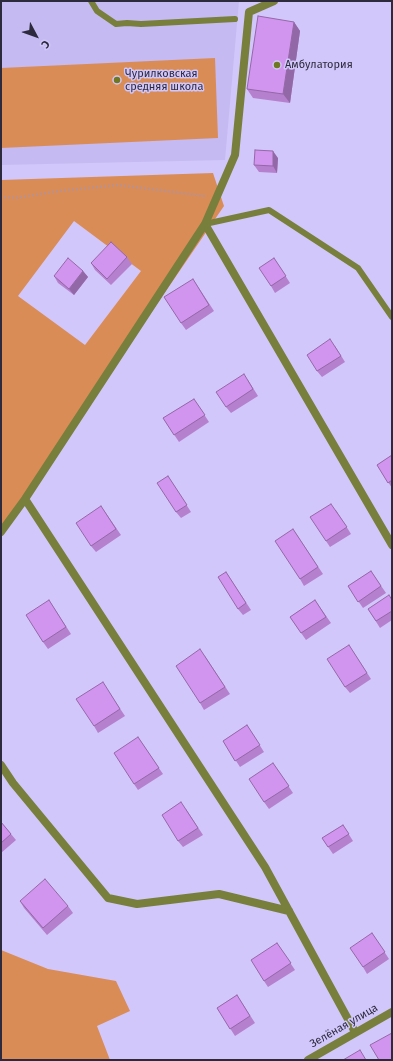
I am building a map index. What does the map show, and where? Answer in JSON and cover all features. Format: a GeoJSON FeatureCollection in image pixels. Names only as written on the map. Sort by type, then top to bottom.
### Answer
{"type":"FeatureCollection","features":[{"type":"Feature","properties":{"kind":"street"},"geometry":{"type":"LineString","coordinates":[[1,532],[25,499],[205,224],[235,155],[249,12],[274,1]]}},
{"type":"Feature","properties":{"kind":"street"},"geometry":{"type":"LineString","coordinates":[[205,224],[392,545]]}},
{"type":"Feature","properties":{"kind":"street"},"geometry":{"type":"LineString","coordinates":[[25,499],[265,867],[355,1032]]}},
{"type":"Feature","properties":{"kind":"street"},"geometry":{"type":"LineString","coordinates":[[1,765],[13,784],[108,898],[137,904],[219,894],[289,911]]}},
{"type":"Feature","properties":{"kind":"street","name":"Зелёная улица"},"geometry":{"type":"LineString","coordinates":[[308,1060],[392,1012]]}},
{"type":"Feature","properties":{"kind":"lane"},"geometry":{"type":"LineString","coordinates":[[91,1],[97,11],[116,24],[235,19]]}},
{"type":"Feature","properties":{"kind":"lane"},"geometry":{"type":"LineString","coordinates":[[205,224],[269,210],[358,268],[392,318]]}},
{"type":"Feature","properties":{"kind":"path"},"geometry":{"type":"LineString","coordinates":[[1,197],[16,198],[59,191],[118,185],[207,196]]}},
{"type":"Feature","properties":{"kind":"shaded area","name":"Чурилковская средняя школа"},"geometry":{"type":"Polygon","coordinates":[[[1,1],[239,1],[225,160],[1,165],[1,1]]]}},
{"type":"Feature","properties":{"kind":"shaded area"},"geometry":{"type":"Polygon","coordinates":[[[215,58],[218,138],[1,148],[1,68],[215,58]]]}},
{"type":"Feature","properties":{"kind":"shaded area"},"geometry":{"type":"Polygon","coordinates":[[[213,173],[224,206],[1,532],[1,180],[213,173]],[[74,221],[18,296],[85,345],[141,271],[74,221]]]}},
{"type":"Feature","properties":{"kind":"shaded area"},"geometry":{"type":"Polygon","coordinates":[[[1,950],[48,969],[116,981],[130,1011],[97,1026],[110,1060],[1,1060],[1,950]]]}},
{"type":"Feature","properties":{"kind":"building","name":"Амбулатория"},"geometry":{"type":"Polygon","coordinates":[[[258,16],[294,22],[283,94],[247,89],[258,16]]]}},
{"type":"Feature","properties":{"kind":"building"},"geometry":{"type":"Polygon","coordinates":[[[255,150],[273,151],[273,166],[254,165],[255,150]]]}},
{"type":"Feature","properties":{"kind":"building"},"geometry":{"type":"Polygon","coordinates":[[[111,242],[127,257],[107,279],[91,263],[111,242]]]}},
{"type":"Feature","properties":{"kind":"building"},"geometry":{"type":"Polygon","coordinates":[[[68,258],[83,271],[69,289],[54,276],[68,258]]]}},
{"type":"Feature","properties":{"kind":"building"},"geometry":{"type":"Polygon","coordinates":[[[274,258],[286,276],[271,286],[259,268],[274,258]]]}},
{"type":"Feature","properties":{"kind":"building"},"geometry":{"type":"Polygon","coordinates":[[[193,279],[209,305],[181,323],[164,297],[193,279]]]}},
{"type":"Feature","properties":{"kind":"building"},"geometry":{"type":"Polygon","coordinates":[[[330,339],[341,356],[317,371],[307,355],[330,339]]]}},
{"type":"Feature","properties":{"kind":"building"},"geometry":{"type":"Polygon","coordinates":[[[244,374],[253,389],[226,407],[216,392],[244,374]]]}},
{"type":"Feature","properties":{"kind":"building"},"geometry":{"type":"Polygon","coordinates":[[[194,399],[205,415],[174,435],[163,418],[194,399]]]}},
{"type":"Feature","properties":{"kind":"building"},"geometry":{"type":"Polygon","coordinates":[[[392,455],[392,480],[388,483],[377,465],[392,455]]]}},
{"type":"Feature","properties":{"kind":"building"},"geometry":{"type":"Polygon","coordinates":[[[168,476],[187,505],[176,512],[157,483],[168,476]]]}},
{"type":"Feature","properties":{"kind":"building"},"geometry":{"type":"Polygon","coordinates":[[[331,504],[347,527],[326,541],[310,517],[331,504]]]}},
{"type":"Feature","properties":{"kind":"building"},"geometry":{"type":"Polygon","coordinates":[[[101,506],[116,529],[91,546],[76,523],[101,506]]]}},
{"type":"Feature","properties":{"kind":"building"},"geometry":{"type":"Polygon","coordinates":[[[293,529],[318,567],[300,579],[275,541],[293,529]]]}},
{"type":"Feature","properties":{"kind":"building"},"geometry":{"type":"Polygon","coordinates":[[[371,571],[381,586],[358,602],[348,586],[371,571]]]}},
{"type":"Feature","properties":{"kind":"building"},"geometry":{"type":"Polygon","coordinates":[[[226,572],[246,603],[238,609],[218,577],[226,572]]]}},
{"type":"Feature","properties":{"kind":"building"},"geometry":{"type":"Polygon","coordinates":[[[389,595],[392,600],[392,611],[376,621],[368,609],[389,595]]]}},
{"type":"Feature","properties":{"kind":"building"},"geometry":{"type":"Polygon","coordinates":[[[49,600],[66,627],[43,642],[26,615],[49,600]]]}},
{"type":"Feature","properties":{"kind":"building"},"geometry":{"type":"Polygon","coordinates":[[[315,600],[326,617],[301,633],[290,617],[315,600]]]}},
{"type":"Feature","properties":{"kind":"building"},"geometry":{"type":"Polygon","coordinates":[[[349,645],[367,673],[345,687],[327,659],[349,645]]]}},
{"type":"Feature","properties":{"kind":"building"},"geometry":{"type":"Polygon","coordinates":[[[200,649],[225,687],[200,703],[176,666],[200,649]]]}},
{"type":"Feature","properties":{"kind":"building"},"geometry":{"type":"Polygon","coordinates":[[[103,682],[120,709],[94,726],[76,699],[103,682]]]}},
{"type":"Feature","properties":{"kind":"building"},"geometry":{"type":"Polygon","coordinates":[[[247,725],[260,745],[235,761],[223,741],[247,725]]]}},
{"type":"Feature","properties":{"kind":"building"},"geometry":{"type":"Polygon","coordinates":[[[138,737],[159,768],[134,784],[114,753],[138,737]]]}},
{"type":"Feature","properties":{"kind":"building"},"geometry":{"type":"Polygon","coordinates":[[[273,763],[289,786],[264,802],[249,779],[273,763]]]}},
{"type":"Feature","properties":{"kind":"building"},"geometry":{"type":"Polygon","coordinates":[[[181,802],[198,828],[178,841],[162,815],[181,802]]]}},
{"type":"Feature","properties":{"kind":"building"},"geometry":{"type":"Polygon","coordinates":[[[1,822],[11,834],[1,843],[1,822]]]}},
{"type":"Feature","properties":{"kind":"building"},"geometry":{"type":"Polygon","coordinates":[[[343,825],[349,834],[328,847],[322,838],[343,825]]]}},
{"type":"Feature","properties":{"kind":"building"},"geometry":{"type":"Polygon","coordinates":[[[45,879],[68,906],[43,928],[20,901],[45,879]]]}},
{"type":"Feature","properties":{"kind":"building"},"geometry":{"type":"Polygon","coordinates":[[[372,933],[385,952],[363,967],[350,948],[372,933]]]}},
{"type":"Feature","properties":{"kind":"building"},"geometry":{"type":"Polygon","coordinates":[[[277,943],[291,963],[264,981],[251,960],[277,943]]]}},
{"type":"Feature","properties":{"kind":"building"},"geometry":{"type":"Polygon","coordinates":[[[237,995],[250,1016],[230,1029],[217,1008],[237,995]]]}},
{"type":"Feature","properties":{"kind":"building"},"geometry":{"type":"Polygon","coordinates":[[[392,1033],[392,1060],[379,1060],[370,1045],[392,1033]]]}},
{"type":"Feature","properties":{"kind":"building"},"geometry":{"type":"Polygon","coordinates":[[[360,1050],[366,1060],[343,1060],[360,1050]]]}},
{"type":"Feature","properties":{"kind":"place","name":"Амбулатория"},"geometry":{"type":"Point","coordinates":[277,65]}},
{"type":"Feature","properties":{"kind":"place","name":"Чурилковская средняя школа"},"geometry":{"type":"Point","coordinates":[117,80]}}]}
